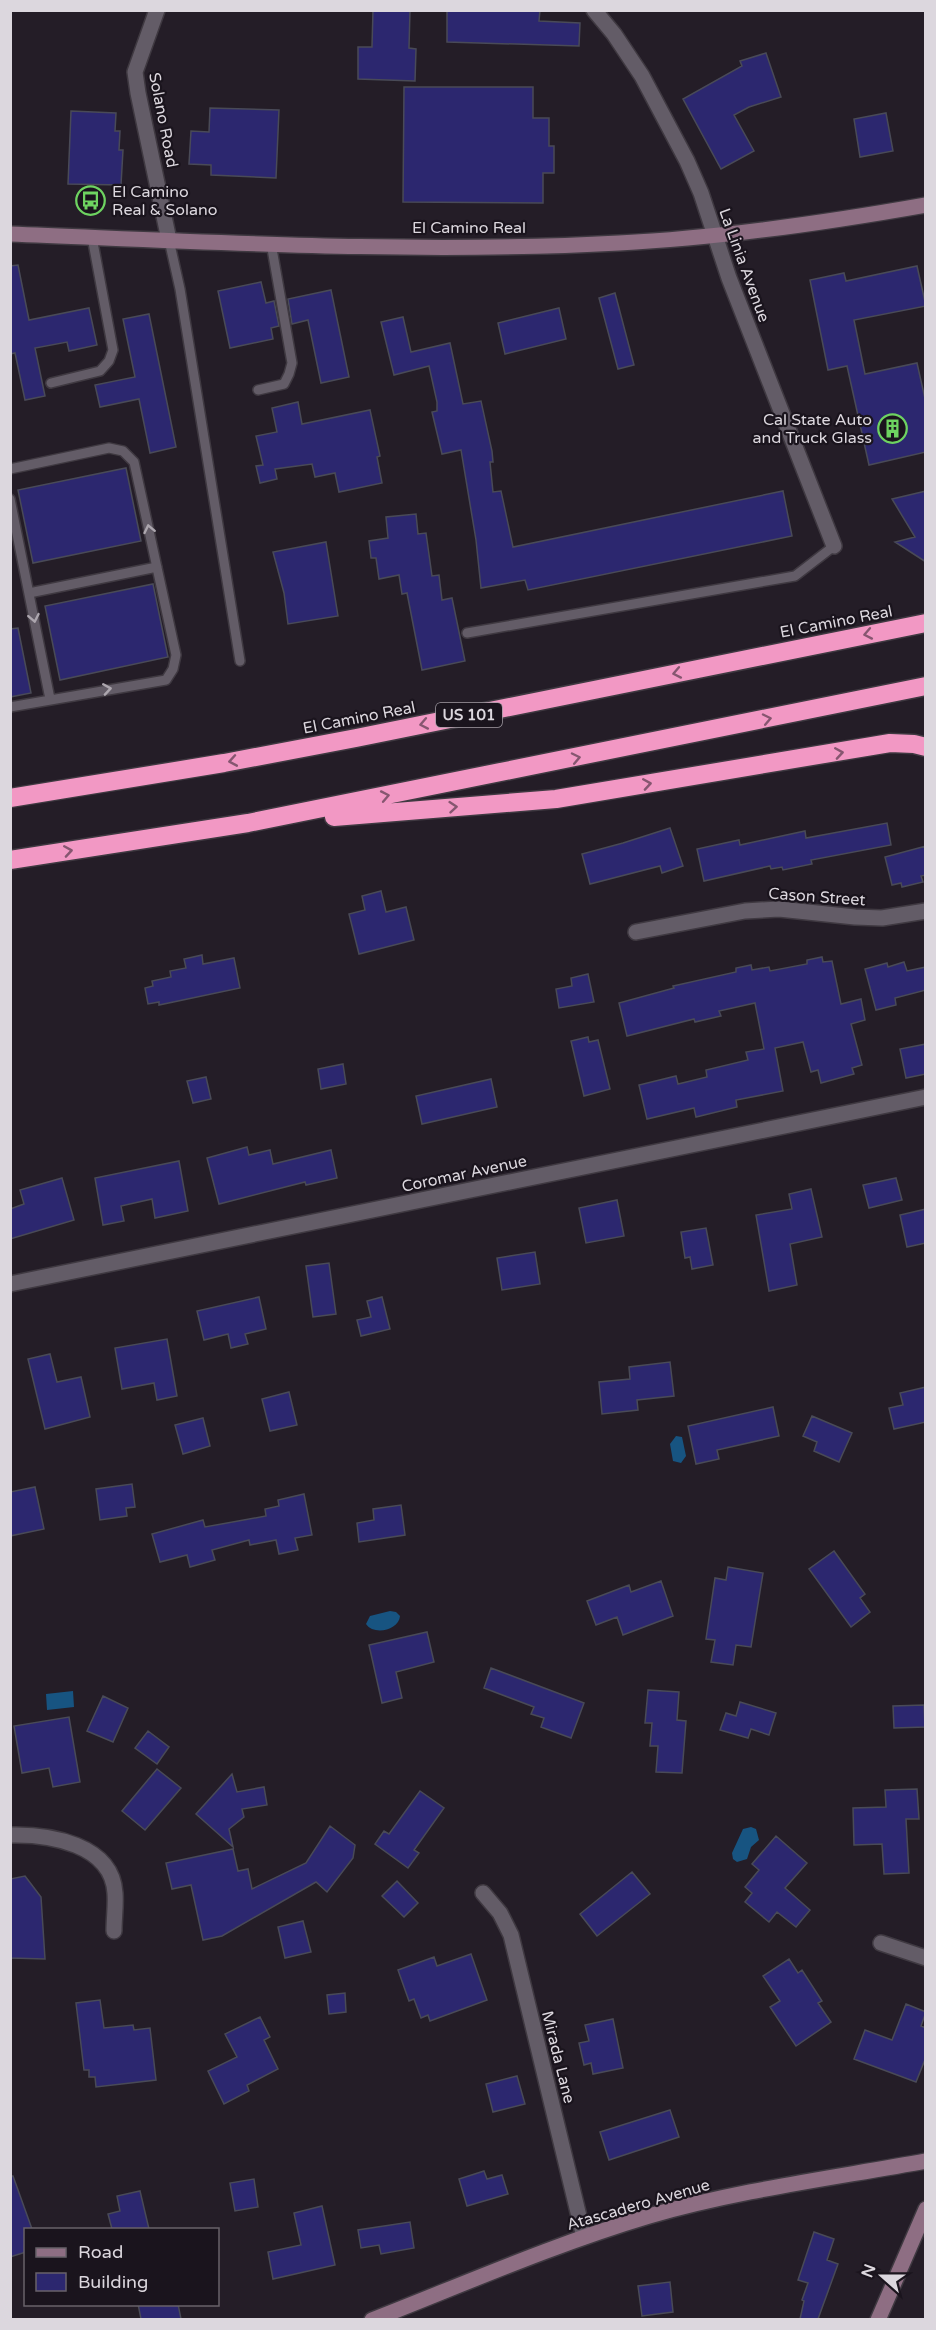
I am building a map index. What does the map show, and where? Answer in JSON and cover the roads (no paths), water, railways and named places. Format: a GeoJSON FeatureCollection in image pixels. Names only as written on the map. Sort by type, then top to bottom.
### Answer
{"type":"FeatureCollection","features":[{"type":"Feature","properties":{"kind":"highway","name":"El Camino Real"},"geometry":{"type":"LineString","coordinates":[[10,798],[224,763],[334,742],[926,623]]}},
{"type":"Feature","properties":{"kind":"highway"},"geometry":{"type":"LineString","coordinates":[[10,860],[248,823],[926,686]]}},
{"type":"Feature","properties":{"kind":"highway"},"geometry":{"type":"LineString","coordinates":[[248,823],[556,799],[890,743],[926,747]]}},
{"type":"Feature","properties":{"kind":"main road","name":"El Camino Real"},"geometry":{"type":"LineString","coordinates":[[10,234],[482,248],[621,243],[714,236],[926,205]]}},
{"type":"Feature","properties":{"kind":"main road","name":"Atascadero Avenue"},"geometry":{"type":"LineString","coordinates":[[372,2319],[584,2237],[651,2216],[724,2198],[926,2161]]}},
{"type":"Feature","properties":{"kind":"main road"},"geometry":{"type":"LineString","coordinates":[[878,2319],[926,2209]]}},
{"type":"Feature","properties":{"kind":"street","name":"Solano Road"},"geometry":{"type":"LineString","coordinates":[[157,10],[135,72],[169,240]]}},
{"type":"Feature","properties":{"kind":"street","name":"La Linia Avenue"},"geometry":{"type":"LineString","coordinates":[[594,10],[614,34],[642,76],[687,161],[834,546]]}},
{"type":"Feature","properties":{"kind":"street","name":"Cason Street"},"geometry":{"type":"LineString","coordinates":[[636,932],[745,911],[779,909],[882,918],[926,911]]}},
{"type":"Feature","properties":{"kind":"street","name":"Coromar Avenue"},"geometry":{"type":"LineString","coordinates":[[10,1284],[926,1097]]}},
{"type":"Feature","properties":{"kind":"street"},"geometry":{"type":"LineString","coordinates":[[10,1835],[40,1835],[63,1841],[85,1849],[106,1865],[116,1891],[114,1931]]}},
{"type":"Feature","properties":{"kind":"street","name":"Mirada Lane"},"geometry":{"type":"LineString","coordinates":[[483,1893],[500,1913],[511,1935],[584,2237]]}},
{"type":"Feature","properties":{"kind":"street"},"geometry":{"type":"LineString","coordinates":[[881,1943],[926,1958]]}},
{"type":"Feature","properties":{"kind":"lane"},"geometry":{"type":"LineString","coordinates":[[51,383],[100,371],[109,361],[113,350],[92,237]]}},
{"type":"Feature","properties":{"kind":"lane"},"geometry":{"type":"LineString","coordinates":[[169,240],[180,289],[240,662]]}},
{"type":"Feature","properties":{"kind":"lane"},"geometry":{"type":"LineString","coordinates":[[258,390],[284,384],[290,374],[292,363],[270,243]]}},
{"type":"Feature","properties":{"kind":"lane"},"geometry":{"type":"LineString","coordinates":[[10,469],[109,448],[123,451],[134,462],[176,655],[173,669],[166,680],[10,706]]}},
{"type":"Feature","properties":{"kind":"lane"},"geometry":{"type":"LineString","coordinates":[[10,499],[50,699]]}},
{"type":"Feature","properties":{"kind":"lane"},"geometry":{"type":"LineString","coordinates":[[468,633],[795,576],[834,546]]}},
{"type":"Feature","properties":{"kind":"lane"},"geometry":{"type":"LineString","coordinates":[[29,593],[157,567]]}},
{"type":"Feature","properties":{"kind":"water"},"geometry":{"type":"Polygon","coordinates":[[[676,1436],[682,1437],[686,1456],[681,1463],[673,1461],[670,1444],[676,1436]]]}},
{"type":"Feature","properties":{"kind":"water"},"geometry":{"type":"Polygon","coordinates":[[[390,1611],[400,1616],[399,1621],[391,1628],[375,1630],[366,1624],[370,1616],[390,1611]]]}},
{"type":"Feature","properties":{"kind":"water"},"geometry":{"type":"Polygon","coordinates":[[[73,1691],[74,1707],[47,1710],[46,1694],[73,1691]]]}},
{"type":"Feature","properties":{"kind":"water"},"geometry":{"type":"Polygon","coordinates":[[[751,1827],[756,1829],[759,1840],[751,1847],[747,1859],[737,1862],[733,1859],[732,1853],[743,1829],[751,1827]]]}},
{"type":"Feature","properties":{"kind":"place","name":"El Camino Real & Solano"},"geometry":{"type":"Point","coordinates":[91,200]}},
{"type":"Feature","properties":{"kind":"place","name":"Cal State Auto and Truck Glass"},"geometry":{"type":"Point","coordinates":[893,428]}}]}
